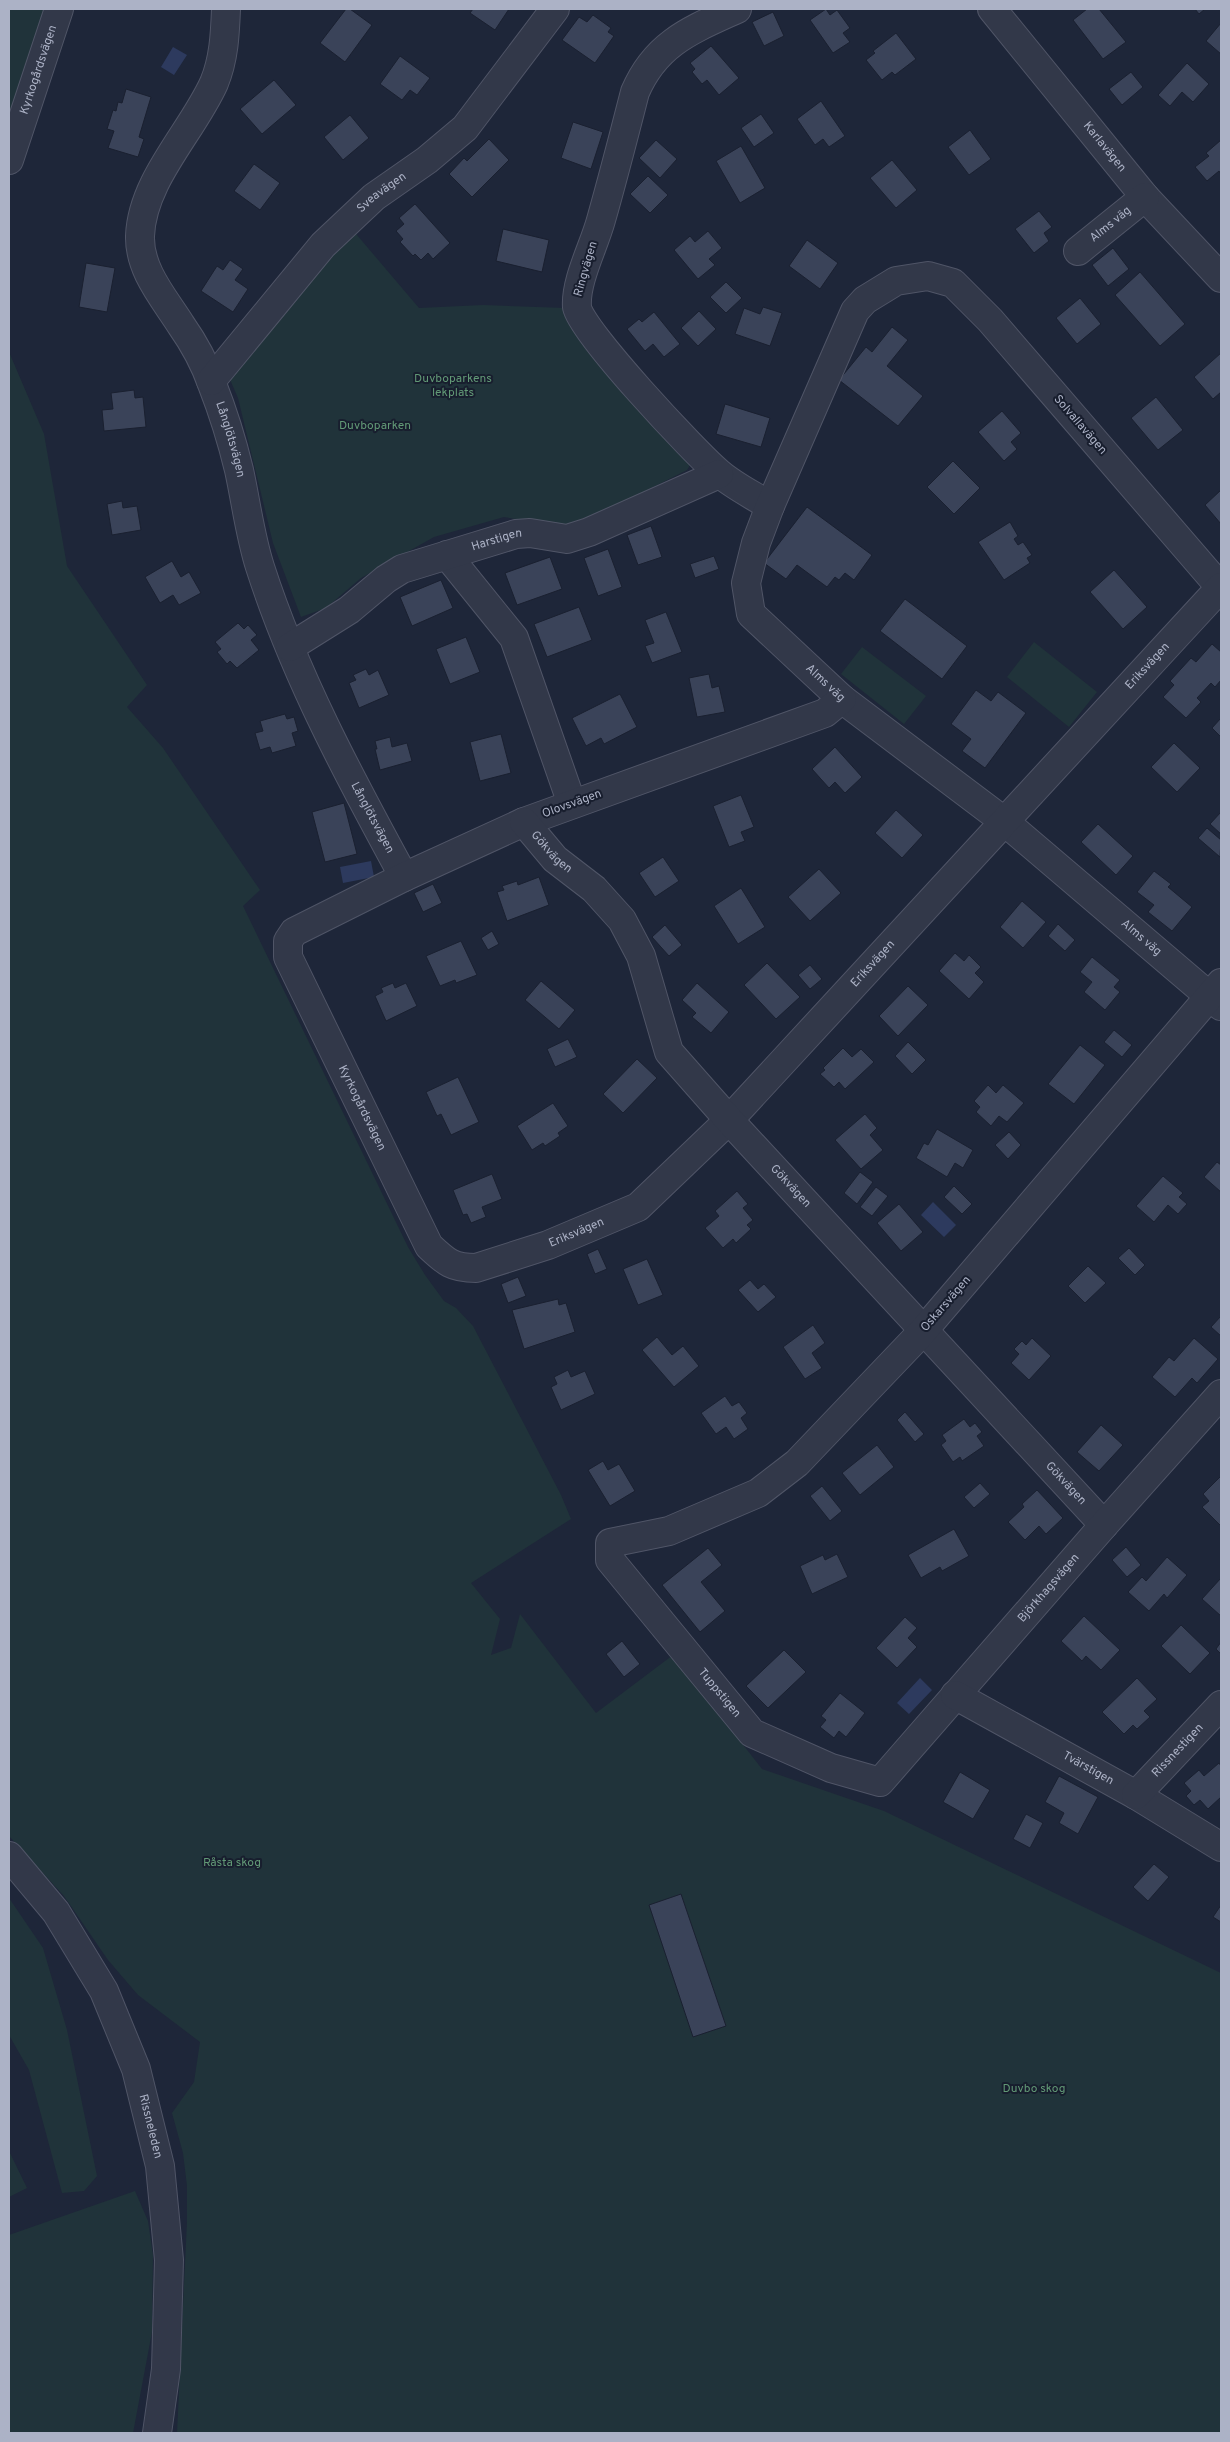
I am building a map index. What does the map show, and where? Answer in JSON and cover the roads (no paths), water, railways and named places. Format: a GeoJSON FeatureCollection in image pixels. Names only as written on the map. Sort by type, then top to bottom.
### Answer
{"type":"FeatureCollection","features":[{"type":"Feature","properties":{"kind":"street","name":"Kyrkogårdsvägen"},"geometry":{"type":"LineString","coordinates":[[9,160],[59,9]]}},
{"type":"Feature","properties":{"kind":"street","name":"Långlötsvägen"},"geometry":{"type":"LineString","coordinates":[[226,9],[222,58],[214,82],[156,181],[140,233],[140,250],[145,268],[184,328],[211,380],[239,469],[259,565],[290,647],[347,772],[404,878]]}},
{"type":"Feature","properties":{"kind":"street","name":"Sveavägen"},"geometry":{"type":"LineString","coordinates":[[211,380],[330,238],[374,197],[427,160],[465,128],[555,9]]}},
{"type":"Feature","properties":{"kind":"street","name":"Ringvägen"},"geometry":{"type":"LineString","coordinates":[[737,9],[676,40],[658,54],[641,79],[635,92],[601,222],[578,290],[576,307],[578,314],[603,349],[719,474],[770,506]]}},
{"type":"Feature","properties":{"kind":"street","name":"Karlavägen"},"geometry":{"type":"LineString","coordinates":[[992,9],[1145,197],[1221,278]]}},
{"type":"Feature","properties":{"kind":"street","name":"Alms väg"},"geometry":{"type":"LineString","coordinates":[[1078,251],[1145,197]]}},
{"type":"Feature","properties":{"kind":"street","name":"Alms väg"},"geometry":{"type":"LineString","coordinates":[[928,276],[896,281],[880,289],[855,311],[770,506],[756,543],[746,583],[751,614],[842,699],[1005,822],[1218,995]]}},
{"type":"Feature","properties":{"kind":"street","name":"Solvallavägen"},"geometry":{"type":"LineString","coordinates":[[928,276],[954,283],[990,320],[1221,588]]}},
{"type":"Feature","properties":{"kind":"street","name":"Harstigen"},"geometry":{"type":"LineString","coordinates":[[290,647],[349,610],[386,579],[402,569],[516,534],[530,533],[568,538],[589,532],[719,474]]}},
{"type":"Feature","properties":{"kind":"street"},"geometry":{"type":"LineString","coordinates":[[447,555],[514,638],[572,804]]}},
{"type":"Feature","properties":{"kind":"street","name":"Eriksvägen"},"geometry":{"type":"LineString","coordinates":[[476,1268],[548,1245],[638,1207],[729,1120],[1221,588]]}},
{"type":"Feature","properties":{"kind":"street","name":"Olovsvägen"},"geometry":{"type":"LineString","coordinates":[[307,926],[524,822],[825,713],[842,699]]}},
{"type":"Feature","properties":{"kind":"street","name":"Gökvägen"},"geometry":{"type":"LineString","coordinates":[[524,822],[555,859],[594,889],[622,920],[642,956],[669,1052],[729,1120],[1104,1526]]}},
{"type":"Feature","properties":{"kind":"street","name":"Kyrkogårdsvägen"},"geometry":{"type":"LineString","coordinates":[[307,926],[294,932],[288,941],[288,957],[429,1246],[446,1263],[464,1268],[476,1268]]}},
{"type":"Feature","properties":{"kind":"street","name":"Oskarsvägen"},"geometry":{"type":"LineString","coordinates":[[610,1543],[669,1531],[758,1493],[797,1463],[923,1331],[1218,995]]}},
{"type":"Feature","properties":{"kind":"street","name":"Björkhagsvägen"},"geometry":{"type":"LineString","coordinates":[[880,1782],[1221,1394]]}},
{"type":"Feature","properties":{"kind":"street","name":"Tuppstigen"},"geometry":{"type":"LineString","coordinates":[[610,1543],[610,1560],[752,1733],[831,1768],[880,1782]]}},
{"type":"Feature","properties":{"kind":"street","name":"Tvärstigen"},"geometry":{"type":"LineString","coordinates":[[955,1695],[1136,1795],[1221,1847]]}},
{"type":"Feature","properties":{"kind":"street","name":"Rissnestigen"},"geometry":{"type":"LineString","coordinates":[[1136,1795],[1221,1705]]}},
{"type":"Feature","properties":{"kind":"street","name":"Rissneleden"},"geometry":{"type":"LineString","coordinates":[[9,1856],[56,1912],[104,1991],[136,2069],[160,2166],[169,2260],[166,2369],[157,2433]]}},
{"type":"Feature","properties":{"kind":"water"},"geometry":{"type":"Polygon","coordinates":[[[173,47],[187,55],[174,75],[161,67],[173,47]]]}},
{"type":"Feature","properties":{"kind":"water"},"geometry":{"type":"Polygon","coordinates":[[[371,861],[374,877],[343,883],[340,867],[371,861]]]}},
{"type":"Feature","properties":{"kind":"water"},"geometry":{"type":"Polygon","coordinates":[[[933,1202],[956,1225],[944,1237],[921,1215],[933,1202]]]}},
{"type":"Feature","properties":{"kind":"water"},"geometry":{"type":"Polygon","coordinates":[[[920,1678],[932,1690],[909,1714],[897,1703],[920,1678]]]}},
{"type":"Feature","properties":{"kind":"park label","name":"Duvboparkens lekplats"},"geometry":{"type":"Point","coordinates":[453,386]}},
{"type":"Feature","properties":{"kind":"park label","name":"Duvboparken"},"geometry":{"type":"Point","coordinates":[375,426]}},
{"type":"Feature","properties":{"kind":"park label","name":"Råsta skog"},"geometry":{"type":"Point","coordinates":[232,1863]}},
{"type":"Feature","properties":{"kind":"park label","name":"Duvbo skog"},"geometry":{"type":"Point","coordinates":[1034,2089]}}]}
